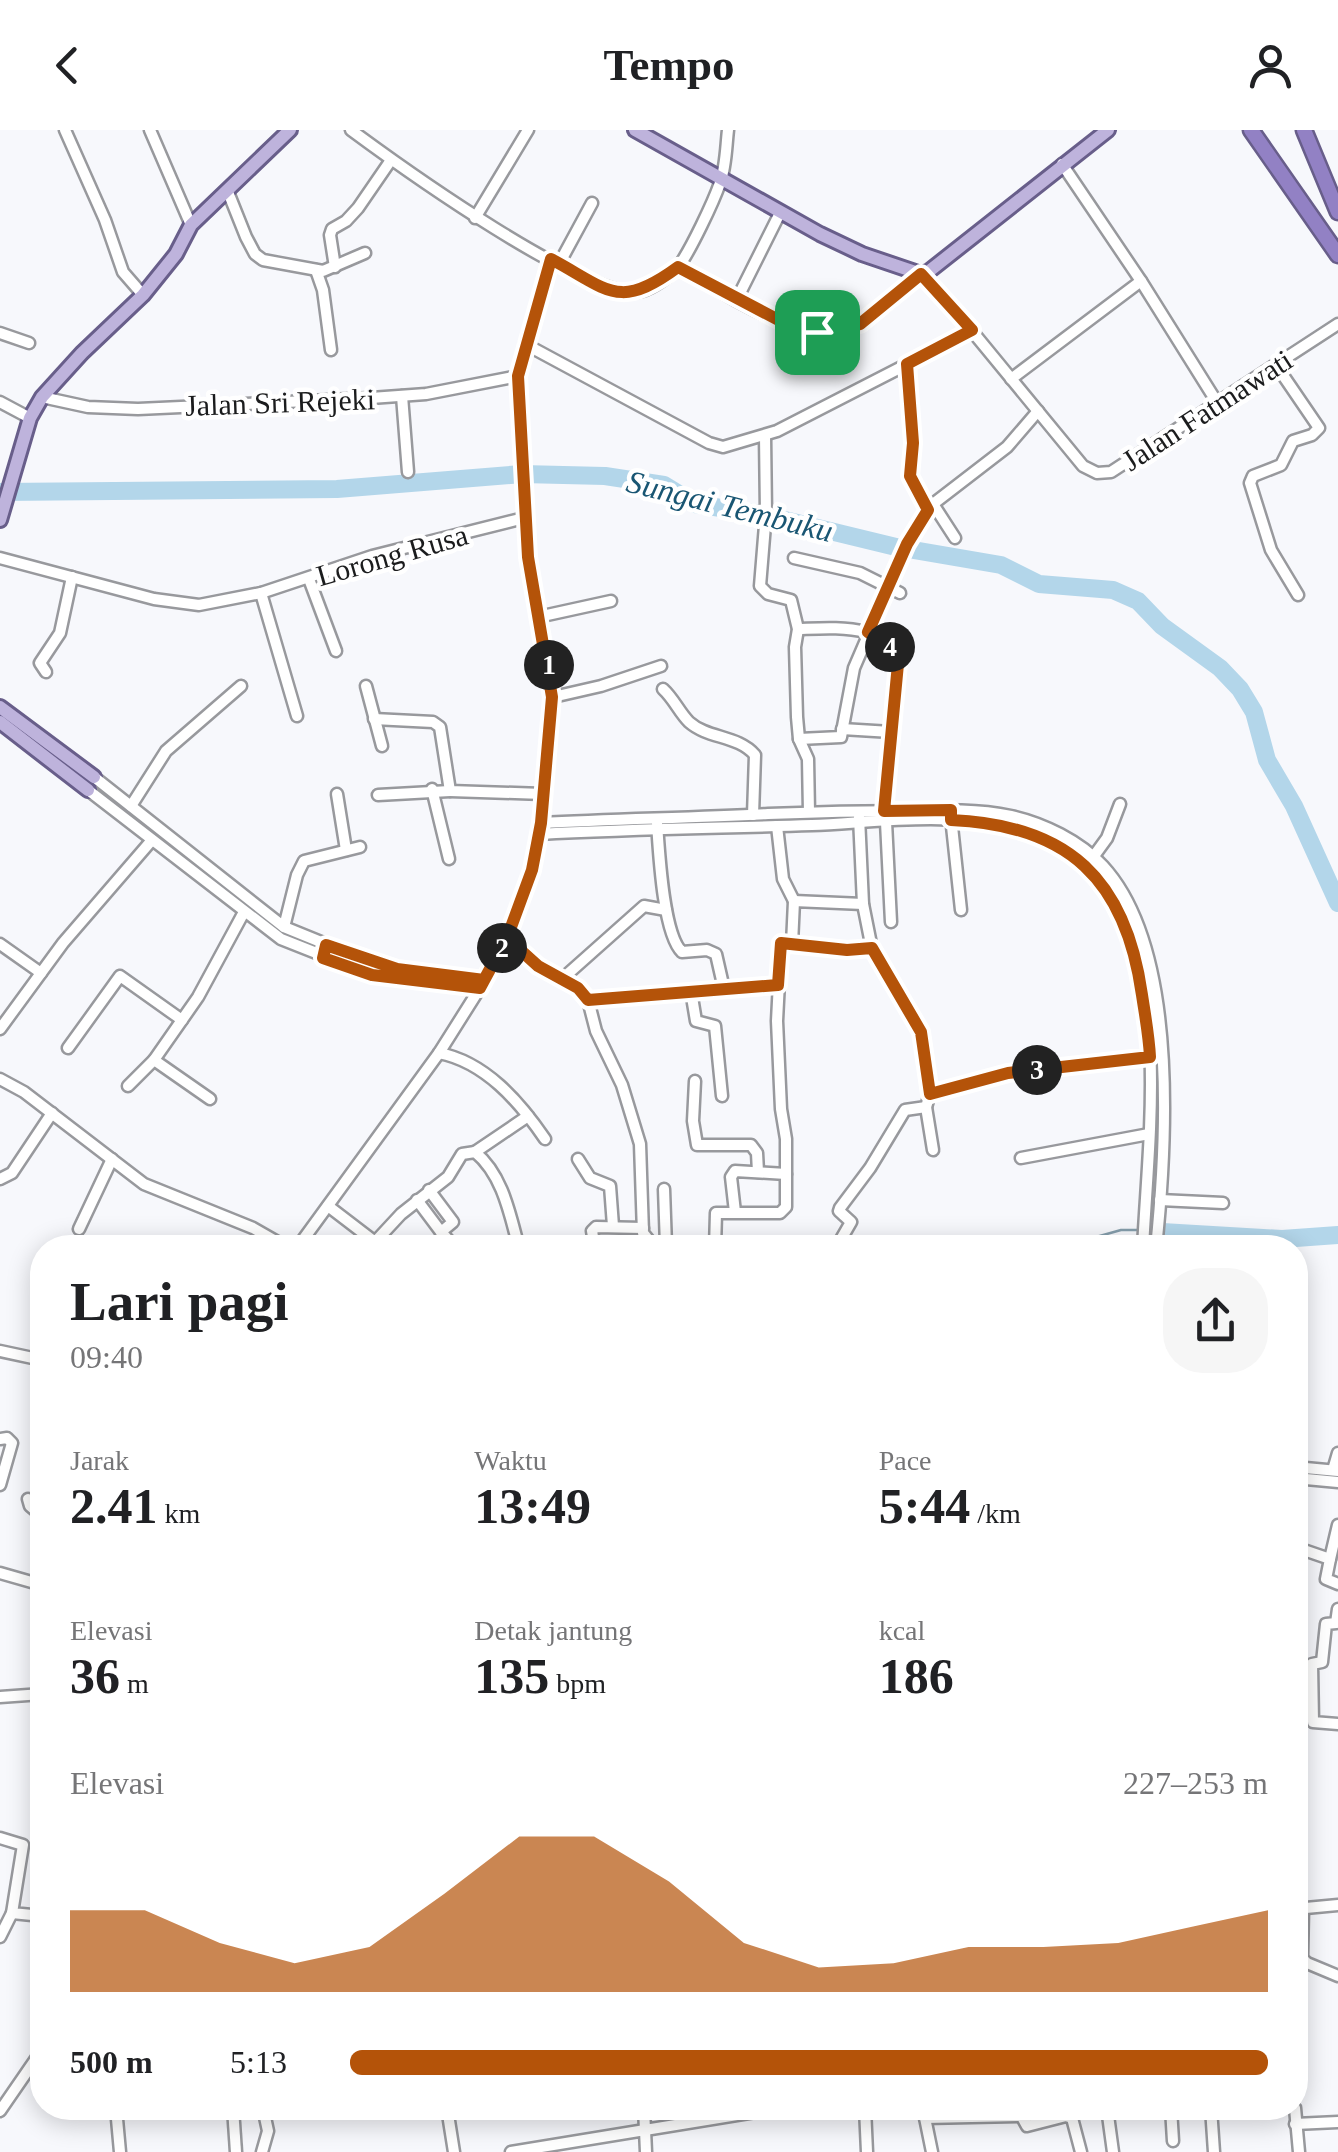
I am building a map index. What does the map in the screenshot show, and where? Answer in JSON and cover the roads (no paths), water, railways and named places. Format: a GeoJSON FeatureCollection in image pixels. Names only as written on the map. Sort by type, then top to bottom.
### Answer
{"type":"FeatureCollection","features":[{"type":"Feature","properties":{"kind":"highway"},"geometry":{"type":"LineString","coordinates":[[1251,130],[1336,249]]}},
{"type":"Feature","properties":{"kind":"highway"},"geometry":{"type":"LineString","coordinates":[[1304,130],[1338,212]]}},
{"type":"Feature","properties":{"kind":"main road"},"geometry":{"type":"LineString","coordinates":[[0,520],[30,418],[42,397],[143,294],[176,254],[192,225],[290,130]]}},
{"type":"Feature","properties":{"kind":"main road"},"geometry":{"type":"LineString","coordinates":[[635,130],[780,213],[862,254],[921,274],[1108,130]]}},
{"type":"Feature","properties":{"kind":"main road"},"geometry":{"type":"LineString","coordinates":[[0,707],[91,784]]}},
{"type":"Feature","properties":{"kind":"main road"},"geometry":{"type":"LineString","coordinates":[[0,722],[74,770]]}},
{"type":"Feature","properties":{"kind":"street"},"geometry":{"type":"LineString","coordinates":[[65,130],[123,272],[143,294]]}},
{"type":"Feature","properties":{"kind":"street"},"geometry":{"type":"LineString","coordinates":[[150,130],[192,225]]}},
{"type":"Feature","properties":{"kind":"street"},"geometry":{"type":"LineString","coordinates":[[351,130],[475,218],[587,280],[613,291],[630,293],[644,290],[678,267],[721,181],[728,130]]}},
{"type":"Feature","properties":{"kind":"street"},"geometry":{"type":"LineString","coordinates":[[475,218],[528,130]]}},
{"type":"Feature","properties":{"kind":"street"},"geometry":{"type":"LineString","coordinates":[[335,267],[332,229],[346,222],[358,208],[391,160]]}},
{"type":"Feature","properties":{"kind":"street"},"geometry":{"type":"LineString","coordinates":[[1062,164],[1142,281],[1218,404]]}},
{"type":"Feature","properties":{"kind":"street"},"geometry":{"type":"LineString","coordinates":[[228,192],[255,254],[270,263],[316,270],[335,267],[365,253]]}},
{"type":"Feature","properties":{"kind":"street"},"geometry":{"type":"LineString","coordinates":[[307,1235],[439,1052],[482,984],[507,938],[532,870],[540,828],[552,697],[524,518],[518,376],[525,344],[555,261],[592,203]]}},
{"type":"Feature","properties":{"kind":"street"},"geometry":{"type":"LineString","coordinates":[[737,299],[780,213]]}},
{"type":"Feature","properties":{"kind":"street"},"geometry":{"type":"LineString","coordinates":[[678,267],[801,330],[838,330],[860,324],[921,274]]}},
{"type":"Feature","properties":{"kind":"street"},"geometry":{"type":"LineString","coordinates":[[316,270],[324,290],[331,350]]}},
{"type":"Feature","properties":{"kind":"street","name":"Jalan Fatmawati"},"geometry":{"type":"LineString","coordinates":[[921,274],[1083,466],[1097,473],[1111,472],[1338,324]]}},
{"type":"Feature","properties":{"kind":"street"},"geometry":{"type":"LineString","coordinates":[[1011,378],[1142,281]]}},
{"type":"Feature","properties":{"kind":"street"},"geometry":{"type":"LineString","coordinates":[[525,344],[723,447],[765,436],[972,330]]}},
{"type":"Feature","properties":{"kind":"street"},"geometry":{"type":"LineString","coordinates":[[0,332],[29,343]]}},
{"type":"Feature","properties":{"kind":"street"},"geometry":{"type":"LineString","coordinates":[[907,364],[913,443],[910,476],[956,538]]}},
{"type":"Feature","properties":{"kind":"street"},"geometry":{"type":"LineString","coordinates":[[1276,365],[1319,428],[1294,441],[1281,466],[1253,476],[1250,483],[1272,550],[1298,596]]}},
{"type":"Feature","properties":{"kind":"street","name":"Jalan Sri Rejeki"},"geometry":{"type":"LineString","coordinates":[[42,397],[88,407],[138,408],[402,396],[518,376]]}},
{"type":"Feature","properties":{"kind":"street"},"geometry":{"type":"LineString","coordinates":[[402,396],[408,472]]}},
{"type":"Feature","properties":{"kind":"street"},"geometry":{"type":"LineString","coordinates":[[0,402],[30,418]]}},
{"type":"Feature","properties":{"kind":"street"},"geometry":{"type":"LineString","coordinates":[[799,738],[840,737],[854,668],[868,632],[894,590],[905,548],[930,507],[1008,446],[1038,411]]}},
{"type":"Feature","properties":{"kind":"street"},"geometry":{"type":"LineString","coordinates":[[765,436],[760,586],[768,594],[792,601],[798,629],[794,647],[799,738],[808,759],[808,812]]}},
{"type":"Feature","properties":{"kind":"street","name":"Lorong Rusa"},"geometry":{"type":"LineString","coordinates":[[0,558],[154,599],[188,604],[220,602],[308,579],[401,548],[524,518]]}},
{"type":"Feature","properties":{"kind":"street"},"geometry":{"type":"LineString","coordinates":[[794,558],[860,573],[894,590]]}},
{"type":"Feature","properties":{"kind":"street"},"geometry":{"type":"LineString","coordinates":[[46,672],[40,663],[60,633],[72,577]]}},
{"type":"Feature","properties":{"kind":"street"},"geometry":{"type":"LineString","coordinates":[[308,579],[336,651]]}},
{"type":"Feature","properties":{"kind":"street"},"geometry":{"type":"LineString","coordinates":[[261,593],[297,716]]}},
{"type":"Feature","properties":{"kind":"street"},"geometry":{"type":"LineString","coordinates":[[538,617],[611,601]]}},
{"type":"Feature","properties":{"kind":"street"},"geometry":{"type":"LineString","coordinates":[[798,629],[854,628],[887,644],[897,656],[885,816],[891,922]]}},
{"type":"Feature","properties":{"kind":"street"},"geometry":{"type":"LineString","coordinates":[[552,697],[661,666]]}},
{"type":"Feature","properties":{"kind":"street"},"geometry":{"type":"LineString","coordinates":[[131,806],[166,751],[241,686]]}},
{"type":"Feature","properties":{"kind":"street"},"geometry":{"type":"LineString","coordinates":[[366,686],[382,746]]}},
{"type":"Feature","properties":{"kind":"street"},"geometry":{"type":"LineString","coordinates":[[663,690],[688,721],[750,748],[756,755],[753,815]]}},
{"type":"Feature","properties":{"kind":"street"},"geometry":{"type":"LineString","coordinates":[[374,719],[432,722],[440,726],[450,791]]}},
{"type":"Feature","properties":{"kind":"street"},"geometry":{"type":"LineString","coordinates":[[842,728],[891,732]]}},
{"type":"Feature","properties":{"kind":"street"},"geometry":{"type":"LineString","coordinates":[[91,784],[131,806],[284,927],[397,974]]}},
{"type":"Feature","properties":{"kind":"street"},"geometry":{"type":"LineString","coordinates":[[91,784],[152,840],[281,938],[372,975],[397,974],[482,984]]}},
{"type":"Feature","properties":{"kind":"street"},"geometry":{"type":"LineString","coordinates":[[378,795],[432,790],[543,794]]}},
{"type":"Feature","properties":{"kind":"street"},"geometry":{"type":"LineString","coordinates":[[432,790],[448,859]]}},
{"type":"Feature","properties":{"kind":"street"},"geometry":{"type":"LineString","coordinates":[[337,794],[346,850]]}},
{"type":"Feature","properties":{"kind":"street"},"geometry":{"type":"LineString","coordinates":[[1084,866],[1108,838],[1120,804]]}},
{"type":"Feature","properties":{"kind":"street"},"geometry":{"type":"LineString","coordinates":[[540,828],[808,812],[859,817]]}},
{"type":"Feature","properties":{"kind":"street"},"geometry":{"type":"LineString","coordinates":[[657,822],[777,826],[859,817],[993,813],[1057,832],[1094,857],[1116,882],[1135,917],[1156,997],[1163,1114],[1157,1235]]}},
{"type":"Feature","properties":{"kind":"street"},"geometry":{"type":"LineString","coordinates":[[951,815],[1022,832],[1064,850],[1108,890],[1132,940],[1150,1057],[1150,1134],[1143,1235]]}},
{"type":"Feature","properties":{"kind":"street"},"geometry":{"type":"LineString","coordinates":[[951,815],[961,910]]}},
{"type":"Feature","properties":{"kind":"street"},"geometry":{"type":"LineString","coordinates":[[859,817],[863,904],[872,948],[921,1032],[933,1150]]}},
{"type":"Feature","properties":{"kind":"street"},"geometry":{"type":"LineString","coordinates":[[657,822],[666,910],[678,950],[707,950],[716,954],[724,989]]}},
{"type":"Feature","properties":{"kind":"street"},"geometry":{"type":"LineString","coordinates":[[777,826],[783,879],[794,901],[792,944]]}},
{"type":"Feature","properties":{"kind":"street"},"geometry":{"type":"LineString","coordinates":[[0,1029],[41,973],[152,840]]}},
{"type":"Feature","properties":{"kind":"street"},"geometry":{"type":"LineString","coordinates":[[284,927],[304,861],[360,847]]}},
{"type":"Feature","properties":{"kind":"street"},"geometry":{"type":"LineString","coordinates":[[794,901],[863,904]]}},
{"type":"Feature","properties":{"kind":"street"},"geometry":{"type":"LineString","coordinates":[[562,979],[644,906],[666,910]]}},
{"type":"Feature","properties":{"kind":"street"},"geometry":{"type":"LineString","coordinates":[[128,1086],[154,1060],[198,997],[244,912]]}},
{"type":"Feature","properties":{"kind":"street"},"geometry":{"type":"LineString","coordinates":[[507,938],[538,966],[578,988],[588,1000],[596,1032],[622,1085],[640,1144],[645,1235]]}},
{"type":"Feature","properties":{"kind":"street"},"geometry":{"type":"LineString","coordinates":[[715,1235],[716,1213],[784,1211],[787,1202],[778,985],[781,943],[847,950],[872,948]]}},
{"type":"Feature","properties":{"kind":"street"},"geometry":{"type":"LineString","coordinates":[[0,944],[41,973]]}},
{"type":"Feature","properties":{"kind":"street"},"geometry":{"type":"LineString","coordinates":[[323,958],[326,945]]}},
{"type":"Feature","properties":{"kind":"street"},"geometry":{"type":"LineString","coordinates":[[68,1048],[120,976],[182,1020]]}},
{"type":"Feature","properties":{"kind":"street"},"geometry":{"type":"LineString","coordinates":[[588,1000],[778,985]]}},
{"type":"Feature","properties":{"kind":"street"},"geometry":{"type":"LineString","coordinates":[[691,991],[696,1020],[716,1026],[722,1096]]}},
{"type":"Feature","properties":{"kind":"street"},"geometry":{"type":"LineString","coordinates":[[439,1052],[486,1074],[528,1116],[544,1139]]}},
{"type":"Feature","properties":{"kind":"street"},"geometry":{"type":"LineString","coordinates":[[930,1094],[1008,1073],[1150,1057]]}},
{"type":"Feature","properties":{"kind":"street"},"geometry":{"type":"LineString","coordinates":[[154,1060],[210,1099]]}},
{"type":"Feature","properties":{"kind":"street"},"geometry":{"type":"LineString","coordinates":[[0,1079],[52,1113],[144,1184],[265,1235]]}},
{"type":"Feature","properties":{"kind":"street"},"geometry":{"type":"LineString","coordinates":[[695,1081],[696,1145],[752,1145],[758,1153],[758,1172]]}},
{"type":"Feature","properties":{"kind":"street"},"geometry":{"type":"LineString","coordinates":[[843,1235],[850,1222],[840,1208],[905,1110],[926,1107]]}},
{"type":"Feature","properties":{"kind":"street"},"geometry":{"type":"LineString","coordinates":[[0,1178],[12,1174],[52,1113]]}},
{"type":"Feature","properties":{"kind":"street"},"geometry":{"type":"LineString","coordinates":[[382,1235],[416,1200],[448,1177],[462,1154],[474,1152],[528,1116]]}},
{"type":"Feature","properties":{"kind":"street"},"geometry":{"type":"LineString","coordinates":[[1021,1158],[1150,1134]]}},
{"type":"Feature","properties":{"kind":"street"},"geometry":{"type":"LineString","coordinates":[[474,1152],[502,1190],[515,1235]]}},
{"type":"Feature","properties":{"kind":"street"},"geometry":{"type":"LineString","coordinates":[[79,1229],[112,1159]]}},
{"type":"Feature","properties":{"kind":"street"},"geometry":{"type":"LineString","coordinates":[[578,1159],[590,1178],[610,1186],[612,1226]]}},
{"type":"Feature","properties":{"kind":"street"},"geometry":{"type":"LineString","coordinates":[[736,1212],[733,1174],[743,1169],[786,1174]]}},
{"type":"Feature","properties":{"kind":"street"},"geometry":{"type":"LineString","coordinates":[[664,1189],[666,1235]]}},
{"type":"Feature","properties":{"kind":"street"},"geometry":{"type":"LineString","coordinates":[[429,1190],[452,1222],[442,1232]]}},
{"type":"Feature","properties":{"kind":"street"},"geometry":{"type":"LineString","coordinates":[[416,1200],[444,1235]]}},
{"type":"Feature","properties":{"kind":"street"},"geometry":{"type":"LineString","coordinates":[[1160,1200],[1222,1202]]}},
{"type":"Feature","properties":{"kind":"street"},"geometry":{"type":"LineString","coordinates":[[328,1206],[366,1235]]}},
{"type":"Feature","properties":{"kind":"street"},"geometry":{"type":"LineString","coordinates":[[593,1235],[596,1227],[643,1228]]}},
{"type":"Feature","properties":{"kind":"street"},"geometry":{"type":"LineString","coordinates":[[0,1351],[30,1357]]}},
{"type":"Feature","properties":{"kind":"street"},"geometry":{"type":"LineString","coordinates":[[0,1439],[7,1438],[12,1443],[0,1484]]}},
{"type":"Feature","properties":{"kind":"street"},"geometry":{"type":"LineString","coordinates":[[1336,1474],[1338,1452]]}},
{"type":"Feature","properties":{"kind":"street"},"geometry":{"type":"LineString","coordinates":[[1308,1469],[1336,1474]]}},
{"type":"Feature","properties":{"kind":"street"},"geometry":{"type":"LineString","coordinates":[[1308,1477],[1336,1474]]}},
{"type":"Feature","properties":{"kind":"street"},"geometry":{"type":"LineString","coordinates":[[28,1499],[30,1506]]}},
{"type":"Feature","properties":{"kind":"street"},"geometry":{"type":"LineString","coordinates":[[1338,1524],[1326,1579],[1338,1584]]}},
{"type":"Feature","properties":{"kind":"street"},"geometry":{"type":"LineString","coordinates":[[1308,1551],[1330,1559]]}},
{"type":"Feature","properties":{"kind":"street"},"geometry":{"type":"LineString","coordinates":[[0,1573],[30,1582]]}},
{"type":"Feature","properties":{"kind":"street"},"geometry":{"type":"LineString","coordinates":[[1338,1609],[1335,1624],[1326,1624],[1322,1662],[1312,1664],[1313,1722],[1338,1724]]}},
{"type":"Feature","properties":{"kind":"street"},"geometry":{"type":"LineString","coordinates":[[0,1697],[30,1695]]}},
{"type":"Feature","properties":{"kind":"street"},"geometry":{"type":"LineString","coordinates":[[0,1838],[23,1845],[12,1913],[0,1936]]}},
{"type":"Feature","properties":{"kind":"street"},"geometry":{"type":"LineString","coordinates":[[1308,1907],[1338,1905]]}},
{"type":"Feature","properties":{"kind":"street"},"geometry":{"type":"LineString","coordinates":[[12,1913],[30,1915]]}},
{"type":"Feature","properties":{"kind":"street"},"geometry":{"type":"LineString","coordinates":[[1308,1962],[1338,1976]]}},
{"type":"Feature","properties":{"kind":"street"},"geometry":{"type":"LineString","coordinates":[[1,2107],[30,2067]]}},
{"type":"Feature","properties":{"kind":"street"},"geometry":{"type":"LineString","coordinates":[[117,2120],[120,2152]]}},
{"type":"Feature","properties":{"kind":"street"},"geometry":{"type":"LineString","coordinates":[[234,2120],[236,2152]]}},
{"type":"Feature","properties":{"kind":"street"},"geometry":{"type":"LineString","coordinates":[[262,2152],[268,2131],[266,2120]]}},
{"type":"Feature","properties":{"kind":"street"},"geometry":{"type":"LineString","coordinates":[[449,2120],[454,2152]]}},
{"type":"Feature","properties":{"kind":"street"},"geometry":{"type":"LineString","coordinates":[[645,2120],[646,2152]]}},
{"type":"Feature","properties":{"kind":"street"},"geometry":{"type":"LineString","coordinates":[[511,2152],[706,2120]]}},
{"type":"Feature","properties":{"kind":"street"},"geometry":{"type":"LineString","coordinates":[[865,2120],[867,2152]]}},
{"type":"Feature","properties":{"kind":"street"},"geometry":{"type":"LineString","coordinates":[[925,2120],[932,2152]]}},
{"type":"Feature","properties":{"kind":"street"},"geometry":{"type":"LineString","coordinates":[[1024,2120],[1027,2126],[1050,2120]]}},
{"type":"Feature","properties":{"kind":"street"},"geometry":{"type":"LineString","coordinates":[[1073,2120],[1081,2152]]}},
{"type":"Feature","properties":{"kind":"street"},"geometry":{"type":"LineString","coordinates":[[1109,2120],[1113,2152]]}},
{"type":"Feature","properties":{"kind":"street"},"geometry":{"type":"LineString","coordinates":[[1172,2120],[1173,2141]]}},
{"type":"Feature","properties":{"kind":"street"},"geometry":{"type":"LineString","coordinates":[[1212,2120],[1214,2152]]}},
{"type":"Feature","properties":{"kind":"street"},"geometry":{"type":"LineString","coordinates":[[1296,2120],[1299,2152]]}},
{"type":"Feature","properties":{"kind":"street"},"geometry":{"type":"LineString","coordinates":[[1296,2124],[1338,2122]]}},
{"type":"Feature","properties":{"kind":"waterway","name":"Sungai Tembuku"},"geometry":{"type":"LineString","coordinates":[[0,492],[337,489],[522,474],[605,476],[664,485],[695,504],[1001,565],[1039,584],[1113,590],[1138,601],[1162,626],[1220,668],[1240,689],[1254,712],[1267,760],[1294,806],[1338,903]]}},
{"type":"Feature","properties":{"kind":"waterway"},"geometry":{"type":"LineString","coordinates":[[1103,1235],[1139,1230]]}},
{"type":"Feature","properties":{"kind":"waterway"},"geometry":{"type":"LineString","coordinates":[[1162,1232],[1213,1235]]}},
{"type":"Feature","properties":{"kind":"waterway"},"geometry":{"type":"LineString","coordinates":[[1308,1237],[1338,1235]]}}]}
